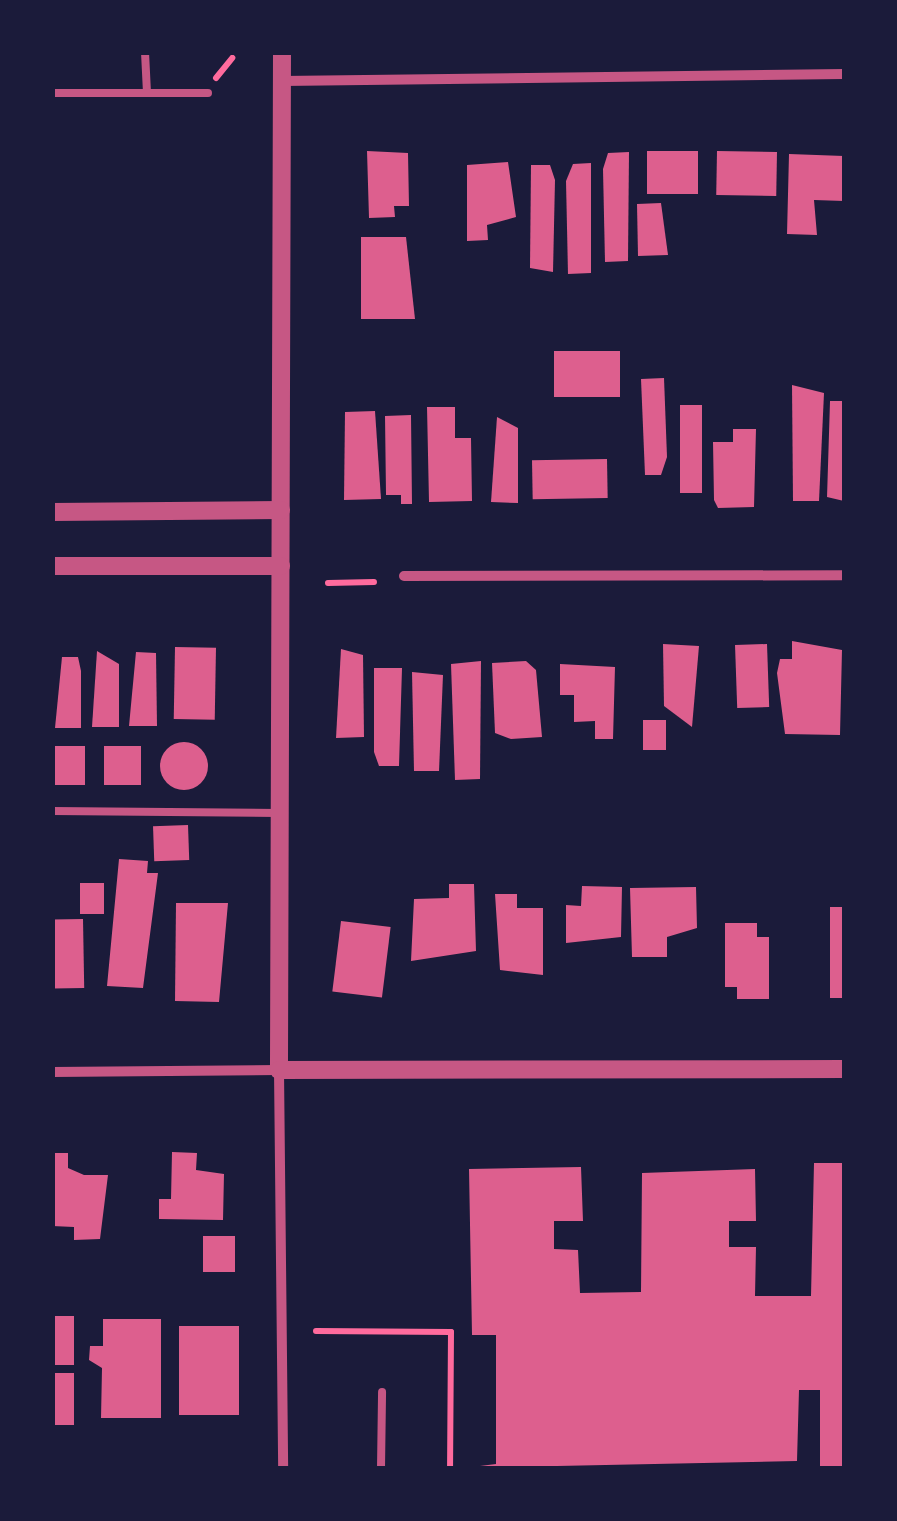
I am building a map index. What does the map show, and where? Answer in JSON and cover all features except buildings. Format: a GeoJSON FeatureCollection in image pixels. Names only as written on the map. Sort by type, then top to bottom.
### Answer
{"type":"FeatureCollection","features":[{"type":"Feature","properties":{"kind":"street"},"geometry":{"type":"LineString","coordinates":[[282,52],[283,1468]]}},
{"type":"Feature","properties":{"kind":"street"},"geometry":{"type":"LineString","coordinates":[[282,81],[844,74]]}},
{"type":"Feature","properties":{"kind":"street"},"geometry":{"type":"LineString","coordinates":[[52,512],[281,510]]}},
{"type":"Feature","properties":{"kind":"street"},"geometry":{"type":"LineString","coordinates":[[52,566],[280,566]]}},
{"type":"Feature","properties":{"kind":"street"},"geometry":{"type":"LineString","coordinates":[[404,576],[844,575]]}},
{"type":"Feature","properties":{"kind":"street"},"geometry":{"type":"LineString","coordinates":[[52,1072],[844,1069]]}},
{"type":"Feature","properties":{"kind":"lane"},"geometry":{"type":"LineString","coordinates":[[145,52],[147,92]]}},
{"type":"Feature","properties":{"kind":"lane"},"geometry":{"type":"LineString","coordinates":[[52,92],[208,92]]}},
{"type":"Feature","properties":{"kind":"lane"},"geometry":{"type":"LineString","coordinates":[[52,811],[280,812]]}},
{"type":"Feature","properties":{"kind":"lane"},"geometry":{"type":"LineString","coordinates":[[381,1468],[382,1392]]}},
{"type":"Feature","properties":{"kind":"path"},"geometry":{"type":"LineString","coordinates":[[328,583],[374,582]]}},
{"type":"Feature","properties":{"kind":"path"},"geometry":{"type":"LineString","coordinates":[[316,1331],[452,1332],[450,1468]]}}]}
